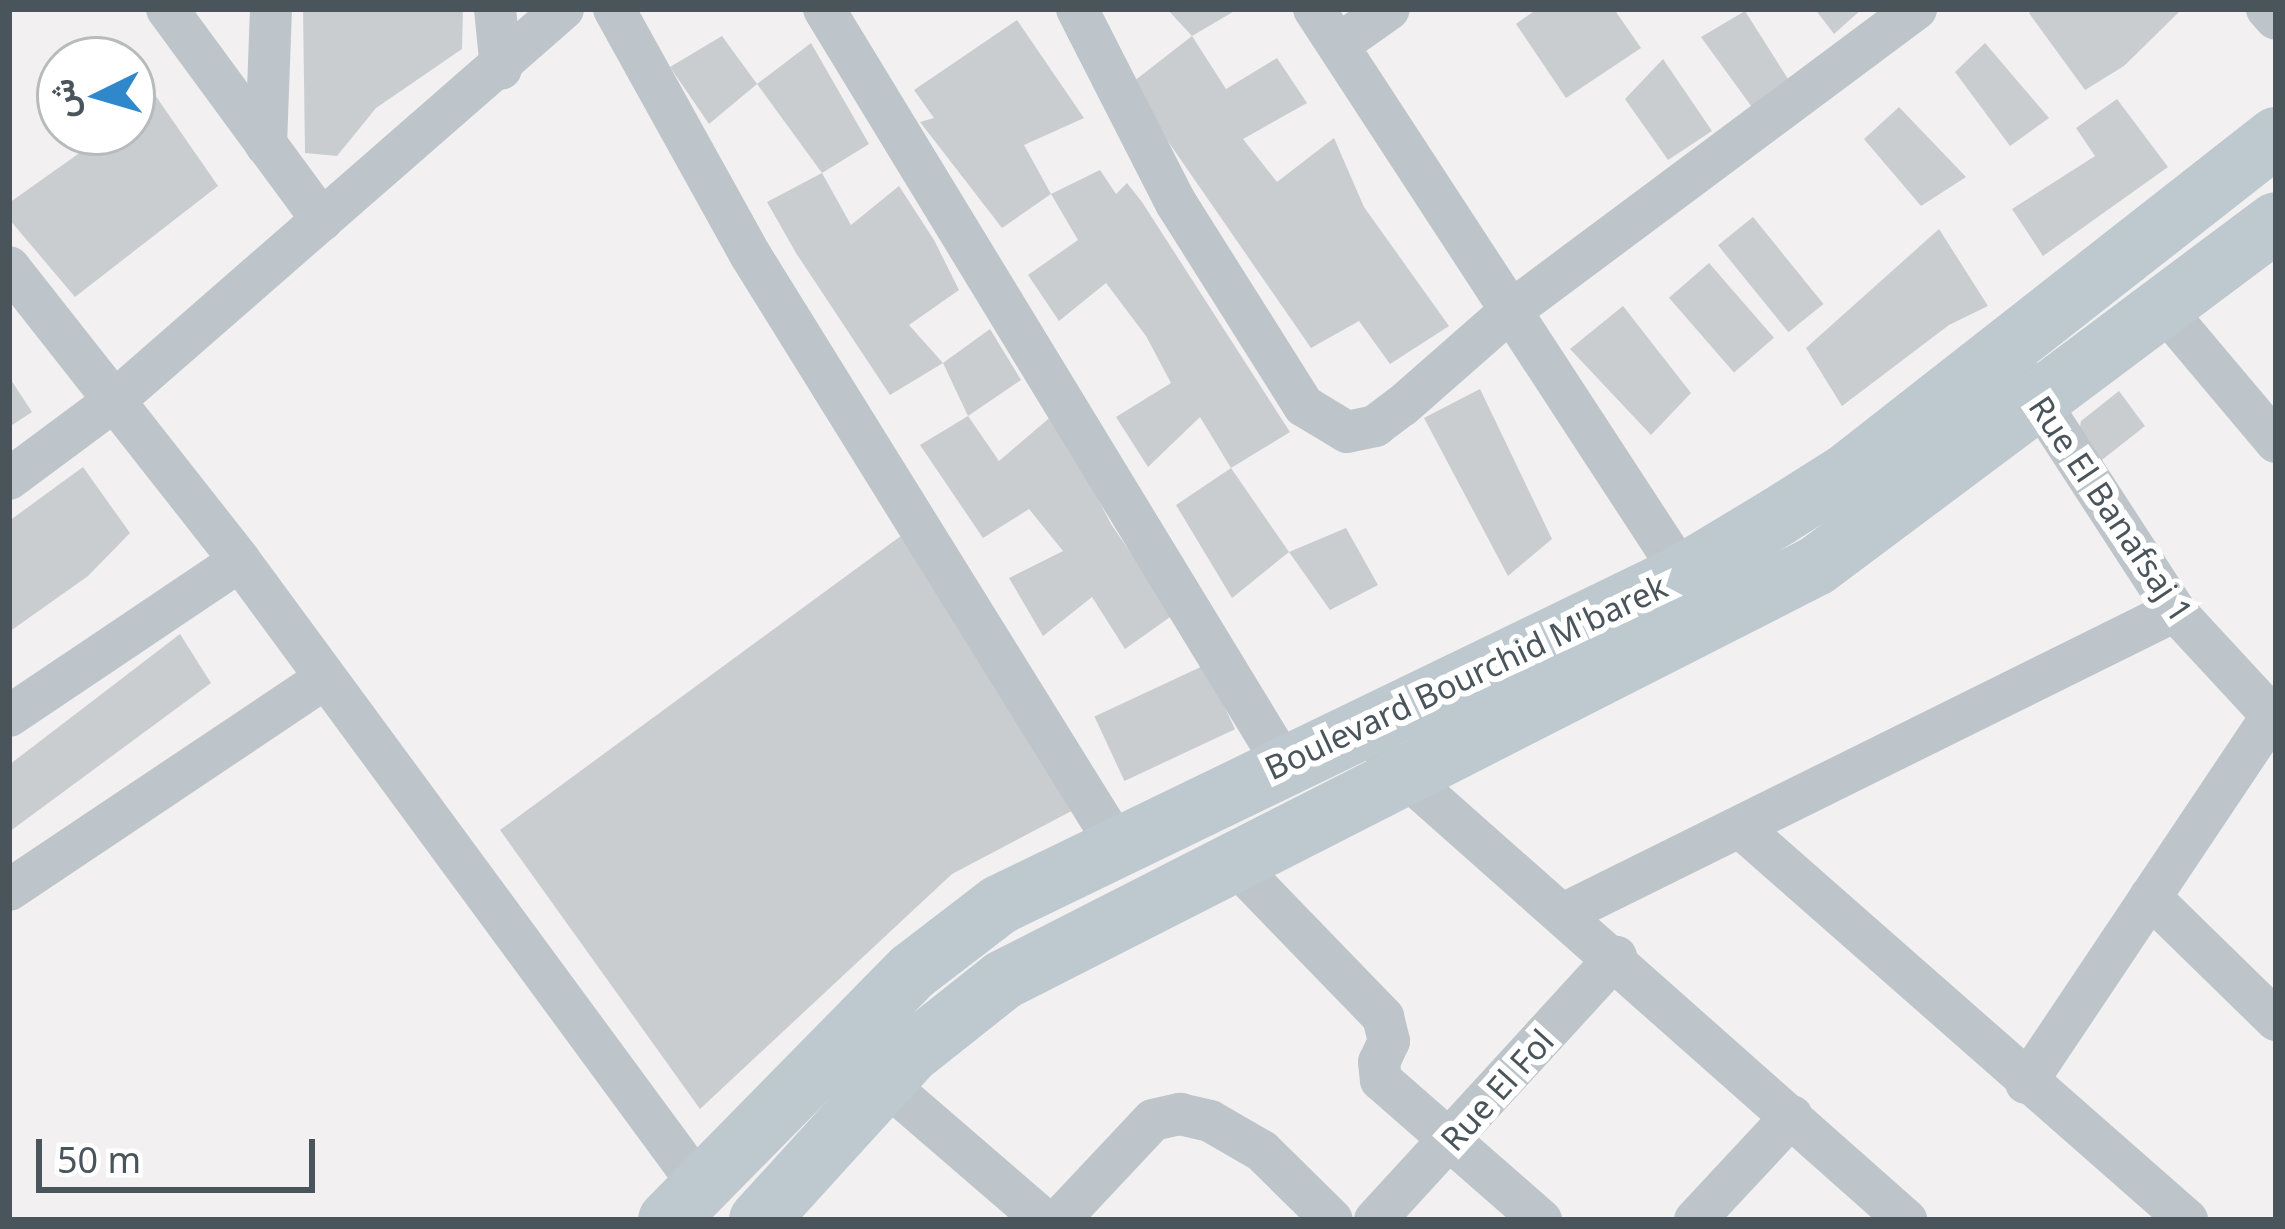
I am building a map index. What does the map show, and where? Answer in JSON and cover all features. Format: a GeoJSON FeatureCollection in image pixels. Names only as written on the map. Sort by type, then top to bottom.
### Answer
{"type":"FeatureCollection","features":[{"type":"Feature","properties":{"kind":"main road","name":"Boulevard Bourchid M'barek"},"geometry":{"type":"LineString","coordinates":[[759,1220],[940,1024],[1018,970],[1231,860],[1402,781],[1698,598],[2002,345],[2276,137]]}},
{"type":"Feature","properties":{"kind":"main road","name":"Boulevard Bourchid M'barek"},"geometry":{"type":"LineString","coordinates":[[684,1203],[840,1042],[974,923],[1116,844],[1283,763],[1698,598],[1816,566],[2040,403],[2276,222]]}},
{"type":"Feature","properties":{"kind":"street"},"geometry":{"type":"LineString","coordinates":[[166,9],[322,220]]}},
{"type":"Feature","properties":{"kind":"street"},"geometry":{"type":"LineString","coordinates":[[266,145],[271,9]]}},
{"type":"Feature","properties":{"kind":"street"},"geometry":{"type":"LineString","coordinates":[[495,9],[501,69]]}},
{"type":"Feature","properties":{"kind":"street"},"geometry":{"type":"LineString","coordinates":[[9,479],[114,401],[501,69],[562,9]]}},
{"type":"Feature","properties":{"kind":"street"},"geometry":{"type":"LineString","coordinates":[[614,9],[751,256],[1116,844]]}},
{"type":"Feature","properties":{"kind":"street"},"geometry":{"type":"LineString","coordinates":[[824,9],[1283,763]]}},
{"type":"Feature","properties":{"kind":"street"},"geometry":{"type":"LineString","coordinates":[[1077,9],[1176,202],[1304,406],[1330,428],[1375,426],[1508,313],[1916,9]]}},
{"type":"Feature","properties":{"kind":"street"},"geometry":{"type":"LineString","coordinates":[[1314,9],[1698,598]]}},
{"type":"Feature","properties":{"kind":"street"},"geometry":{"type":"LineString","coordinates":[[1338,45],[1389,9]]}},
{"type":"Feature","properties":{"kind":"street"},"geometry":{"type":"LineString","coordinates":[[2267,9],[2276,20]]}},
{"type":"Feature","properties":{"kind":"street"},"geometry":{"type":"LineString","coordinates":[[9,267],[240,561],[684,1203]]}},
{"type":"Feature","properties":{"kind":"street"},"geometry":{"type":"LineString","coordinates":[[2164,309],[2276,442]]}},
{"type":"Feature","properties":{"kind":"street","name":"Rue El Banafsaj 1"},"geometry":{"type":"LineString","coordinates":[[2002,345],[2175,611],[2274,718]]}},
{"type":"Feature","properties":{"kind":"street"},"geometry":{"type":"LineString","coordinates":[[9,716],[240,561]]}},
{"type":"Feature","properties":{"kind":"street"},"geometry":{"type":"LineString","coordinates":[[1567,912],[2175,611]]}},
{"type":"Feature","properties":{"kind":"street"},"geometry":{"type":"LineString","coordinates":[[9,890],[325,679]]}},
{"type":"Feature","properties":{"kind":"street"},"geometry":{"type":"LineString","coordinates":[[2026,1083],[2274,718]]}},
{"type":"Feature","properties":{"kind":"street"},"geometry":{"type":"LineString","coordinates":[[1365,730],[1402,781],[1567,912],[1906,1220]]}},
{"type":"Feature","properties":{"kind":"street"},"geometry":{"type":"LineString","coordinates":[[1741,828],[2187,1220]]}},
{"type":"Feature","properties":{"kind":"street"},"geometry":{"type":"LineString","coordinates":[[1231,860],[1374,1005],[1389,1034],[1382,1080],[1454,1138],[1541,1220]]}},
{"type":"Feature","properties":{"kind":"street"},"geometry":{"type":"LineString","coordinates":[[2150,897],[2276,1021]]}},
{"type":"Feature","properties":{"kind":"street","name":"Rue El Fol"},"geometry":{"type":"LineString","coordinates":[[1376,1220],[1616,957]]}},
{"type":"Feature","properties":{"kind":"street"},"geometry":{"type":"LineString","coordinates":[[840,1042],[1044,1220]]}},
{"type":"Feature","properties":{"kind":"street"},"geometry":{"type":"LineString","coordinates":[[1059,1220],[1153,1120],[1180,1114],[1210,1120],[1262,1150],[1331,1220]]}},
{"type":"Feature","properties":{"kind":"street"},"geometry":{"type":"LineString","coordinates":[[1695,1220],[1792,1116]]}},
{"type":"Feature","properties":{"kind":"building"},"geometry":{"type":"Polygon","coordinates":[[[303,9],[463,9],[462,49],[376,108],[337,156],[305,153],[303,9]]]}},
{"type":"Feature","properties":{"kind":"building"},"geometry":{"type":"Polygon","coordinates":[[[1167,9],[1238,9],[1192,36],[1167,9]]]}},
{"type":"Feature","properties":{"kind":"building"},"geometry":{"type":"Polygon","coordinates":[[[1537,9],[1614,9],[1641,48],[1566,98],[1516,24],[1537,9]]]}},
{"type":"Feature","properties":{"kind":"building"},"geometry":{"type":"Polygon","coordinates":[[[1815,9],[1862,9],[1834,34],[1815,9]]]}},
{"type":"Feature","properties":{"kind":"building"},"geometry":{"type":"Polygon","coordinates":[[[2035,9],[2179,12],[2124,66],[2085,90],[2029,13],[2035,9]]]}},
{"type":"Feature","properties":{"kind":"building"},"geometry":{"type":"Polygon","coordinates":[[[1745,11],[1788,79],[1754,110],[1701,37],[1745,11]]]}},
{"type":"Feature","properties":{"kind":"building"},"geometry":{"type":"Polygon","coordinates":[[[1017,20],[1084,118],[1024,145],[1051,194],[1002,228],[920,122],[934,118],[914,90],[1017,20]]]}},
{"type":"Feature","properties":{"kind":"building"},"geometry":{"type":"Polygon","coordinates":[[[722,36],[757,84],[709,124],[670,67],[722,36]]]}},
{"type":"Feature","properties":{"kind":"building"},"geometry":{"type":"Polygon","coordinates":[[[1192,36],[1226,89],[1277,58],[1307,103],[1243,139],[1277,182],[1334,138],[1364,207],[1449,326],[1390,364],[1359,321],[1311,348],[1129,85],[1192,36]]]}},
{"type":"Feature","properties":{"kind":"building"},"geometry":{"type":"Polygon","coordinates":[[[811,43],[869,144],[822,173],[757,84],[811,43]]]}},
{"type":"Feature","properties":{"kind":"building"},"geometry":{"type":"Polygon","coordinates":[[[1985,43],[2049,118],[2010,146],[1955,72],[1985,43]]]}},
{"type":"Feature","properties":{"kind":"building"},"geometry":{"type":"Polygon","coordinates":[[[1663,59],[1712,131],[1668,160],[1625,99],[1663,59]]]}},
{"type":"Feature","properties":{"kind":"building"},"geometry":{"type":"Polygon","coordinates":[[[156,96],[218,186],[75,297],[9,219],[9,203],[75,156],[156,156],[156,96]]]}},
{"type":"Feature","properties":{"kind":"building"},"geometry":{"type":"Polygon","coordinates":[[[2117,99],[2168,167],[2043,256],[2012,209],[2095,156],[2076,128],[2117,99]]]}},
{"type":"Feature","properties":{"kind":"building"},"geometry":{"type":"Polygon","coordinates":[[[1899,107],[1966,177],[1921,206],[1864,139],[1899,107]]]}},
{"type":"Feature","properties":{"kind":"building"},"geometry":{"type":"Polygon","coordinates":[[[1100,170],[1116,194],[1127,183],[1142,202],[1290,432],[1231,468],[1200,417],[1148,467],[1116,417],[1171,383],[1146,336],[1106,283],[1059,321],[1028,275],[1078,240],[1051,194],[1100,170]]]}},
{"type":"Feature","properties":{"kind":"building"},"geometry":{"type":"Polygon","coordinates":[[[822,173],[851,225],[899,186],[959,290],[909,325],[943,363],[890,395],[767,202],[822,173]]]}},
{"type":"Feature","properties":{"kind":"building"},"geometry":{"type":"Polygon","coordinates":[[[1753,217],[1823,304],[1789,332],[1718,245],[1753,217]]]}},
{"type":"Feature","properties":{"kind":"building"},"geometry":{"type":"Polygon","coordinates":[[[1939,229],[1988,306],[1949,325],[1842,406],[1806,348],[1939,229]]]}},
{"type":"Feature","properties":{"kind":"building"},"geometry":{"type":"Polygon","coordinates":[[[1709,263],[1774,338],[1734,372],[1669,298],[1709,263]]]}},
{"type":"Feature","properties":{"kind":"building"},"geometry":{"type":"Polygon","coordinates":[[[1623,306],[1691,393],[1651,435],[1570,349],[1623,306]]]}},
{"type":"Feature","properties":{"kind":"building"},"geometry":{"type":"Polygon","coordinates":[[[990,329],[1021,380],[968,416],[943,363],[990,329]]]}},
{"type":"Feature","properties":{"kind":"building"},"geometry":{"type":"Polygon","coordinates":[[[9,377],[32,412],[9,427],[9,377]]]}},
{"type":"Feature","properties":{"kind":"building"},"geometry":{"type":"Polygon","coordinates":[[[1480,389],[1552,539],[1508,576],[1424,418],[1480,389]]]}},
{"type":"Feature","properties":{"kind":"building"},"geometry":{"type":"Polygon","coordinates":[[[2119,391],[2145,426],[2093,467],[2077,445],[2081,421],[2119,391]]]}},
{"type":"Feature","properties":{"kind":"building"},"geometry":{"type":"Polygon","coordinates":[[[1054,414],[1111,524],[1173,615],[1125,649],[1092,597],[1043,636],[1009,578],[1063,551],[1029,509],[983,538],[920,445],[968,416],[999,461],[1054,414]]]}},
{"type":"Feature","properties":{"kind":"building"},"geometry":{"type":"Polygon","coordinates":[[[83,467],[130,533],[88,576],[9,632],[9,521],[83,467]]]}},
{"type":"Feature","properties":{"kind":"building"},"geometry":{"type":"Polygon","coordinates":[[[1231,468],[1289,552],[1232,598],[1176,505],[1231,468]]]}},
{"type":"Feature","properties":{"kind":"building"},"geometry":{"type":"Polygon","coordinates":[[[1346,528],[1378,585],[1330,610],[1289,552],[1346,528]]]}},
{"type":"Feature","properties":{"kind":"building"},"geometry":{"type":"Polygon","coordinates":[[[909,530],[1081,806],[952,874],[700,1109],[500,830],[909,530]]]}},
{"type":"Feature","properties":{"kind":"building"},"geometry":{"type":"Polygon","coordinates":[[[180,634],[211,683],[9,832],[9,765],[180,634]]]}},
{"type":"Feature","properties":{"kind":"building"},"geometry":{"type":"Polygon","coordinates":[[[1205,665],[1235,729],[1124,781],[1094,717],[1205,665]]]}}]}
